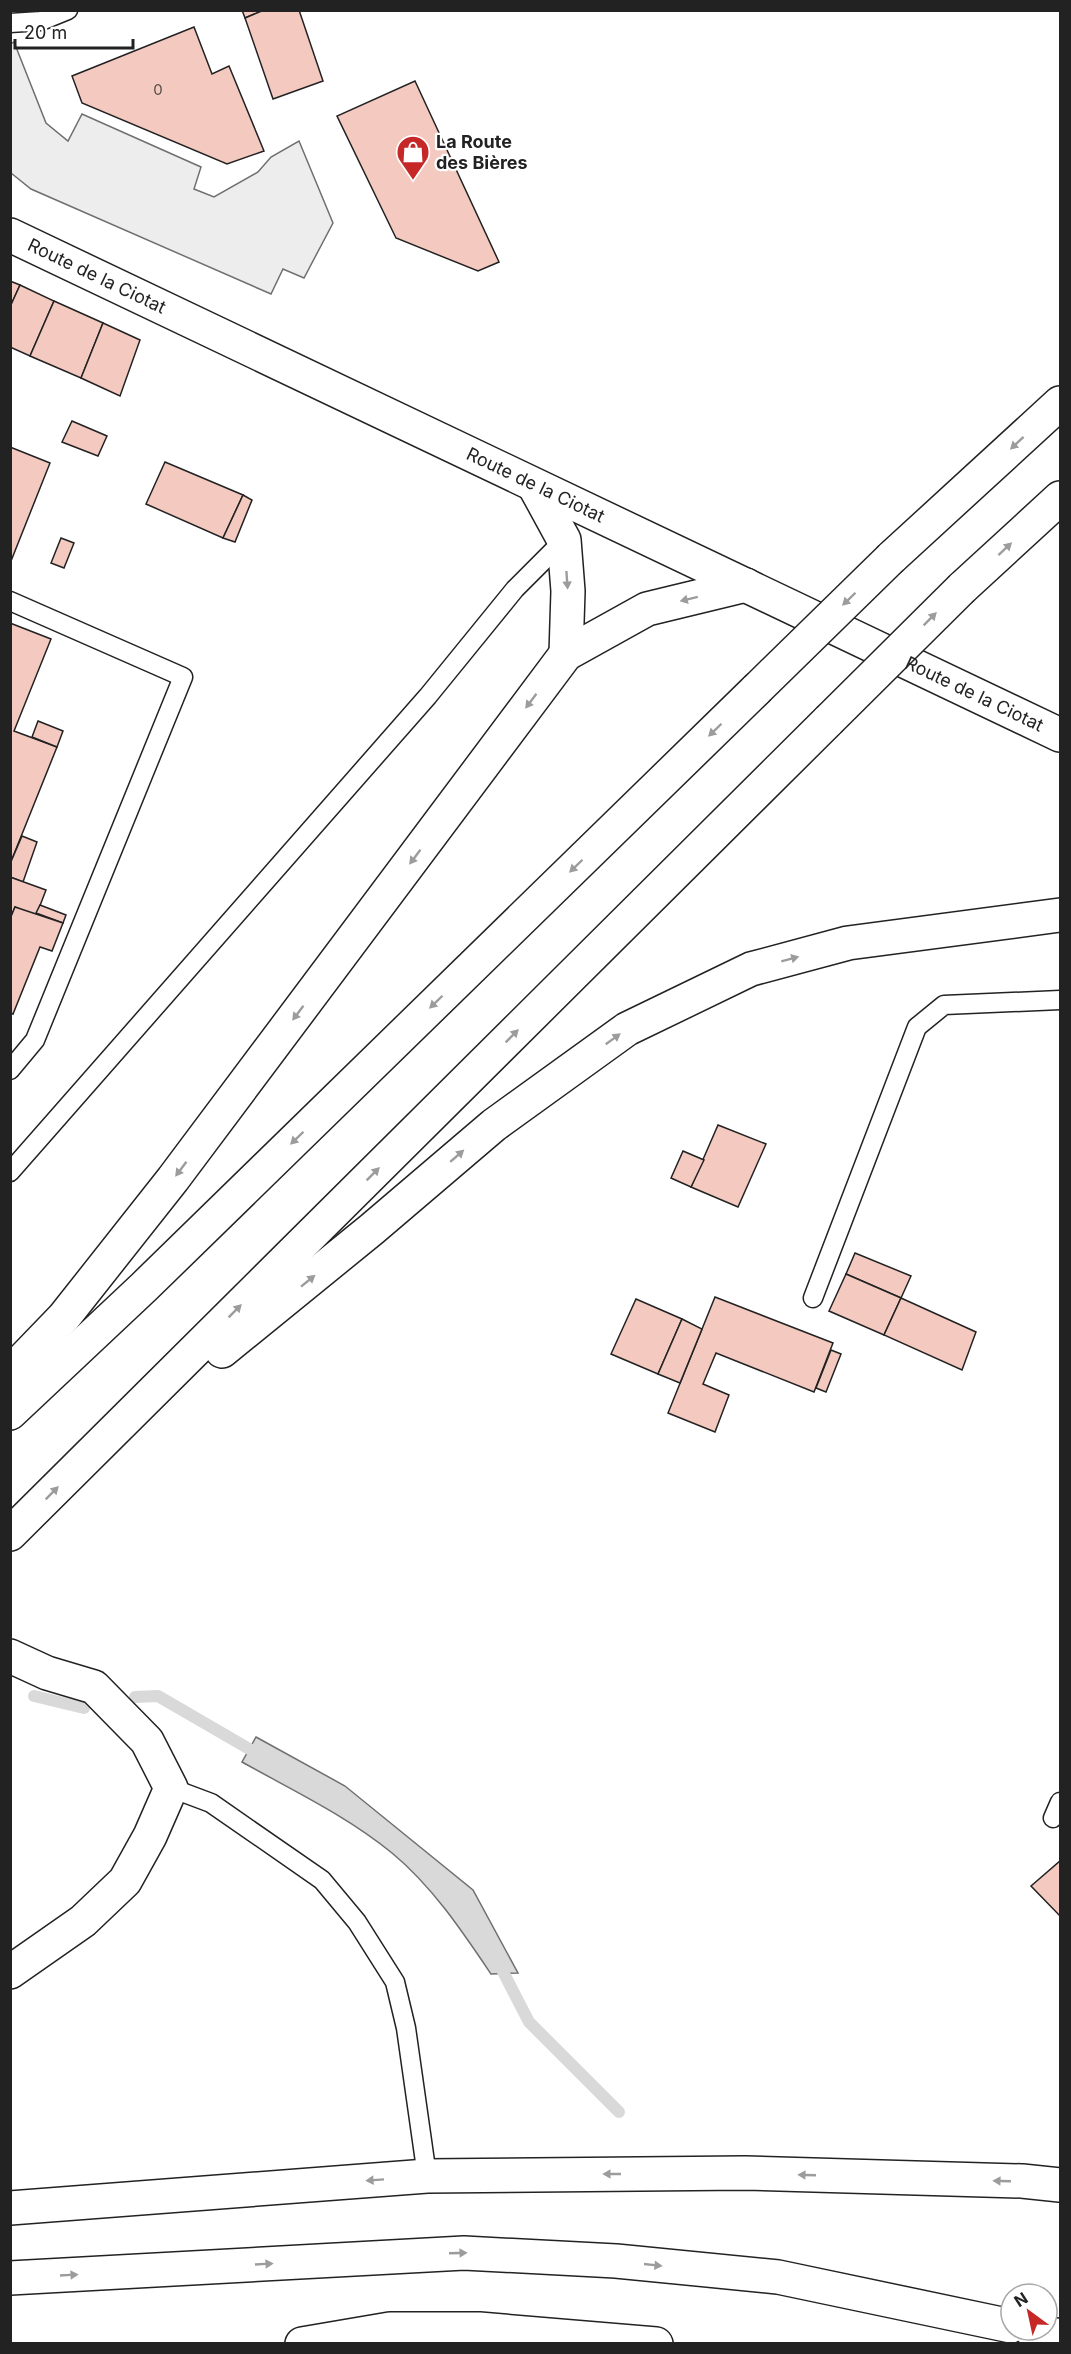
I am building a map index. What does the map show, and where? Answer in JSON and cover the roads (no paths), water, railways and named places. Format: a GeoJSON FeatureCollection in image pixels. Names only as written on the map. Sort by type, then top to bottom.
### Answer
{"type":"FeatureCollection","features":[{"type":"Feature","properties":{"kind":"main road","name":"Route de la Ciotat"},"geometry":{"type":"LineString","coordinates":[[10,236],[1060,735]]}},
{"type":"Feature","properties":{"kind":"main road"},"geometry":{"type":"LineString","coordinates":[[10,1413],[144,1287],[891,558],[1060,403]]}},
{"type":"Feature","properties":{"kind":"main road"},"geometry":{"type":"LineString","coordinates":[[535,487],[564,540],[568,591],[566,654]]}},
{"type":"Feature","properties":{"kind":"main road"},"geometry":{"type":"LineString","coordinates":[[10,1534],[962,588],[1060,498]]}},
{"type":"Feature","properties":{"kind":"main road"},"geometry":{"type":"LineString","coordinates":[[10,1373],[64,1317],[173,1179],[566,654],[647,609],[746,585]]}},
{"type":"Feature","properties":{"kind":"main road"},"geometry":{"type":"LineString","coordinates":[[82,1463],[372,1229],[494,1125],[627,1029],[751,969],[848,943],[1060,915]]}},
{"type":"Feature","properties":{"kind":"main road"},"geometry":{"type":"LineString","coordinates":[[10,1656],[47,1673],[94,1687],[147,1741],[171,1788],[150,1836],[125,1881],[83,1921],[10,1972]]}},
{"type":"Feature","properties":{"kind":"main road"},"geometry":{"type":"LineString","coordinates":[[10,2208],[427,2176],[745,2173],[1022,2181],[1060,2185]]}},
{"type":"Feature","properties":{"kind":"main road"},"geometry":{"type":"LineString","coordinates":[[10,2278],[464,2253],[616,2261],[778,2277],[999,2323]]}},
{"type":"Feature","properties":{"kind":"main road"},"geometry":{"type":"LineString","coordinates":[[302,2343],[390,2329],[476,2336],[656,2343]]}},
{"type":"Feature","properties":{"kind":"lane"},"geometry":{"type":"LineString","coordinates":[[10,23],[41,21],[68,10]]}},
{"type":"Feature","properties":{"kind":"lane"},"geometry":{"type":"LineString","coordinates":[[10,1172],[428,696],[515,589],[564,540]]}},
{"type":"Feature","properties":{"kind":"lane"},"geometry":{"type":"LineString","coordinates":[[10,601],[183,677],[35,1040],[10,1070]]}},
{"type":"Feature","properties":{"kind":"lane"},"geometry":{"type":"LineString","coordinates":[[813,1298],[917,1027],[944,1005],[1060,1000]]}},
{"type":"Feature","properties":{"kind":"lane"},"geometry":{"type":"LineString","coordinates":[[171,1788],[210,1803],[322,1880],[357,1922],[395,1982],[405,2028],[427,2176]]}},
{"type":"Feature","properties":{"kind":"waterway"},"geometry":{"type":"LineString","coordinates":[[34,1696],[84,1708]]}},
{"type":"Feature","properties":{"kind":"waterway"},"geometry":{"type":"LineString","coordinates":[[135,1697],[158,1696],[263,1757]]}},
{"type":"Feature","properties":{"kind":"waterway"},"geometry":{"type":"LineString","coordinates":[[497,1960],[529,2022],[619,2112]]}},
{"type":"Feature","properties":{"kind":"place","name":"La Route des Bières"},"geometry":{"type":"Point","coordinates":[413,181]}}]}
